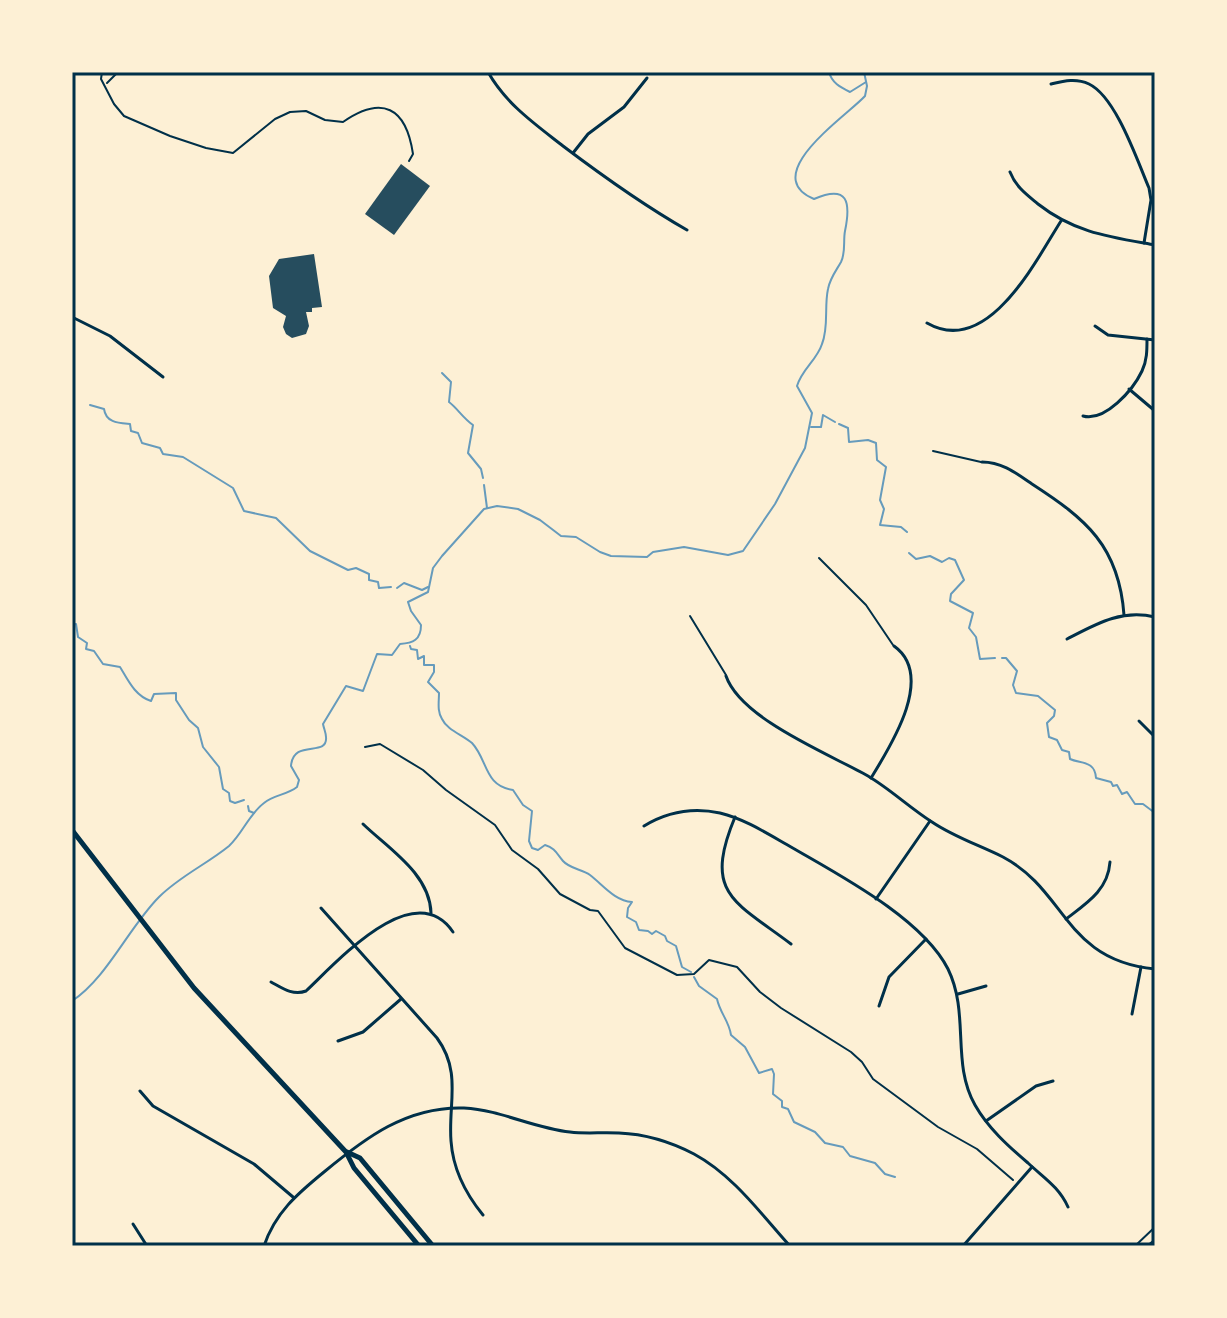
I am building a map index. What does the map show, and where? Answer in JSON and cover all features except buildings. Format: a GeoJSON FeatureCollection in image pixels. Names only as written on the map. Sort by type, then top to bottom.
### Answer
{"type":"FeatureCollection","features":[{"type":"Feature","properties":{"kind":"highway"},"geometry":{"type":"LineString","coordinates":[[1150,1246],[1155,1242]]}},
{"type":"Feature","properties":{"kind":"main road"},"geometry":{"type":"LineString","coordinates":[[72,830],[211,1008],[346,1152],[354,1168],[419,1246]]}},
{"type":"Feature","properties":{"kind":"main road"},"geometry":{"type":"LineString","coordinates":[[346,1152],[360,1158],[433,1246]]}},
{"type":"Feature","properties":{"kind":"street"},"geometry":{"type":"LineString","coordinates":[[488,72],[519,112],[636,201],[687,230]]}},
{"type":"Feature","properties":{"kind":"street"},"geometry":{"type":"LineString","coordinates":[[573,153],[588,134],[624,107],[647,78]]}},
{"type":"Feature","properties":{"kind":"street"},"geometry":{"type":"LineString","coordinates":[[1051,84],[1073,80],[1087,83],[1100,91],[1111,105],[1150,193],[1144,243]]}},
{"type":"Feature","properties":{"kind":"street"},"geometry":{"type":"LineString","coordinates":[[1010,172],[1018,188],[1061,221],[1091,233],[1155,245]]}},
{"type":"Feature","properties":{"kind":"street"},"geometry":{"type":"LineString","coordinates":[[927,323],[944,330],[954,330],[996,312],[1025,282],[1061,221]]}},
{"type":"Feature","properties":{"kind":"street"},"geometry":{"type":"LineString","coordinates":[[72,317],[110,336],[163,377]]}},
{"type":"Feature","properties":{"kind":"street"},"geometry":{"type":"LineString","coordinates":[[1095,326],[1108,335],[1155,340]]}},
{"type":"Feature","properties":{"kind":"street"},"geometry":{"type":"LineString","coordinates":[[1083,416],[1090,418],[1108,409],[1129,389],[1142,371],[1147,339]]}},
{"type":"Feature","properties":{"kind":"street"},"geometry":{"type":"LineString","coordinates":[[1129,389],[1155,411]]}},
{"type":"Feature","properties":{"kind":"street"},"geometry":{"type":"LineString","coordinates":[[982,462],[1003,465],[1088,524],[1112,560],[1121,588],[1124,615]]}},
{"type":"Feature","properties":{"kind":"street"},"geometry":{"type":"LineString","coordinates":[[1067,639],[1100,622],[1124,615],[1155,617]]}},
{"type":"Feature","properties":{"kind":"street"},"geometry":{"type":"LineString","coordinates":[[871,778],[897,733],[909,696],[909,667],[904,655],[894,646]]}},
{"type":"Feature","properties":{"kind":"street"},"geometry":{"type":"LineString","coordinates":[[726,676],[735,694],[766,719],[871,778],[930,821],[1016,865],[1037,884],[1078,935],[1097,950],[1119,961],[1155,969]]}},
{"type":"Feature","properties":{"kind":"street"},"geometry":{"type":"LineString","coordinates":[[1139,721],[1155,737]]}},
{"type":"Feature","properties":{"kind":"street"},"geometry":{"type":"LineString","coordinates":[[644,826],[663,815],[685,811],[707,811],[735,817],[836,873],[876,899],[926,939],[944,962],[958,994],[965,1077],[973,1102],[986,1121],[1061,1192],[1068,1207]]}},
{"type":"Feature","properties":{"kind":"street"},"geometry":{"type":"LineString","coordinates":[[735,817],[721,856],[724,882],[741,906],[791,944]]}},
{"type":"Feature","properties":{"kind":"street"},"geometry":{"type":"LineString","coordinates":[[876,899],[930,821]]}},
{"type":"Feature","properties":{"kind":"street"},"geometry":{"type":"LineString","coordinates":[[363,824],[419,877],[429,895],[431,913]]}},
{"type":"Feature","properties":{"kind":"street"},"geometry":{"type":"LineString","coordinates":[[1065,919],[1104,886],[1109,878],[1110,862]]}},
{"type":"Feature","properties":{"kind":"street"},"geometry":{"type":"LineString","coordinates":[[321,908],[437,1038],[448,1056],[454,1077],[451,1139],[455,1166],[467,1193],[483,1215]]}},
{"type":"Feature","properties":{"kind":"street"},"geometry":{"type":"LineString","coordinates":[[271,982],[300,993],[392,919],[407,914],[431,913],[445,920],[453,932]]}},
{"type":"Feature","properties":{"kind":"street"},"geometry":{"type":"LineString","coordinates":[[879,1006],[889,977],[926,939]]}},
{"type":"Feature","properties":{"kind":"street"},"geometry":{"type":"LineString","coordinates":[[1132,1014],[1141,967]]}},
{"type":"Feature","properties":{"kind":"street"},"geometry":{"type":"LineString","coordinates":[[958,994],[986,986]]}},
{"type":"Feature","properties":{"kind":"street"},"geometry":{"type":"LineString","coordinates":[[338,1041],[357,1036],[401,999]]}},
{"type":"Feature","properties":{"kind":"street"},"geometry":{"type":"LineString","coordinates":[[986,1121],[1036,1086],[1053,1081]]}},
{"type":"Feature","properties":{"kind":"street"},"geometry":{"type":"LineString","coordinates":[[140,1091],[153,1106],[254,1164],[293,1197]]}},
{"type":"Feature","properties":{"kind":"street"},"geometry":{"type":"LineString","coordinates":[[264,1246],[274,1222],[293,1197],[346,1152],[396,1122],[452,1108],[495,1112],[569,1132],[638,1135],[679,1147],[709,1163],[731,1181],[790,1246]]}},
{"type":"Feature","properties":{"kind":"street"},"geometry":{"type":"LineString","coordinates":[[963,1246],[1032,1167]]}},
{"type":"Feature","properties":{"kind":"street"},"geometry":{"type":"LineString","coordinates":[[133,1224],[147,1246]]}},
{"type":"Feature","properties":{"kind":"lane"},"geometry":{"type":"LineString","coordinates":[[933,451],[982,462]]}},
{"type":"Feature","properties":{"kind":"lane"},"geometry":{"type":"LineString","coordinates":[[819,558],[866,605],[894,646]]}},
{"type":"Feature","properties":{"kind":"lane"},"geometry":{"type":"LineString","coordinates":[[690,616],[726,676]]}},
{"type":"Feature","properties":{"kind":"path"},"geometry":{"type":"LineString","coordinates":[[102,72],[101,79],[124,116],[206,148],[233,153],[275,119],[290,112],[306,111],[325,120],[343,122],[361,109],[384,107],[407,125],[413,154],[409,161]]}},
{"type":"Feature","properties":{"kind":"path"},"geometry":{"type":"LineString","coordinates":[[106,84],[118,72]]}},
{"type":"Feature","properties":{"kind":"path"},"geometry":{"type":"LineString","coordinates":[[365,747],[380,744],[423,770],[495,825],[512,850],[538,869],[560,894],[598,911],[625,948],[677,975],[694,974],[709,960],[737,967],[760,992],[851,1052],[873,1079],[938,1127],[977,1149],[1018,1184]]}},
{"type":"Feature","properties":{"kind":"path"},"geometry":{"type":"LineString","coordinates":[[1135,1246],[1155,1227]]}},
{"type":"Feature","properties":{"kind":"waterway"},"geometry":{"type":"LineString","coordinates":[[829,72],[834,82],[850,92],[866,82]]}},
{"type":"Feature","properties":{"kind":"waterway"},"geometry":{"type":"LineString","coordinates":[[72,1001],[107,966],[159,897],[229,846],[264,803],[297,787],[299,780],[291,766],[293,758],[303,750],[325,743],[323,724],[346,686],[363,691],[377,654],[392,655],[400,644],[412,642],[418,637],[421,625],[408,602],[428,592],[433,568],[484,509],[497,506],[518,509],[561,536],[576,537],[611,556],[647,557],[653,552],[684,547],[728,555],[743,551],[775,504],[805,448],[812,413],[797,386],[822,344],[829,285],[843,254],[847,212],[844,198],[834,194],[814,199],[799,188],[796,175],[812,146],[865,96],[867,86],[864,72]]}},
{"type":"Feature","properties":{"kind":"waterway"},"geometry":{"type":"LineString","coordinates":[[442,373],[451,382],[449,402],[473,425],[468,453],[481,469],[483,478]]}},
{"type":"Feature","properties":{"kind":"waterway"},"geometry":{"type":"LineString","coordinates":[[90,405],[104,409],[107,417],[114,421],[130,424],[131,431],[138,433],[142,443],[160,448],[163,454],[183,457],[233,488],[244,511],[276,518],[310,551],[348,570],[356,568],[369,574],[369,580],[378,582],[379,588],[391,587]]}},
{"type":"Feature","properties":{"kind":"waterway"},"geometry":{"type":"LineString","coordinates":[[811,427],[821,427],[823,415],[835,422]]}},
{"type":"Feature","properties":{"kind":"waterway"},"geometry":{"type":"LineString","coordinates":[[839,424],[848,428],[849,442],[868,440],[876,443],[877,460],[886,467],[880,500],[884,509],[880,525],[901,527],[907,532]]}},
{"type":"Feature","properties":{"kind":"waterway"},"geometry":{"type":"LineString","coordinates":[[484,485],[487,508]]}},
{"type":"Feature","properties":{"kind":"waterway"},"geometry":{"type":"LineString","coordinates":[[909,553],[916,559],[930,556],[942,562],[949,558],[955,560],[964,580],[951,594],[950,601],[973,613],[969,628],[976,637],[980,659],[995,658]]}},
{"type":"Feature","properties":{"kind":"waterway"},"geometry":{"type":"LineString","coordinates":[[397,588],[404,583],[422,590],[428,587]]}},
{"type":"Feature","properties":{"kind":"waterway"},"geometry":{"type":"LineString","coordinates":[[72,624],[76,624],[78,637],[87,643],[86,649],[94,651],[103,664],[120,667],[141,695],[151,701],[154,694],[176,693],[176,700],[198,728],[203,747],[219,767],[223,789],[229,793],[230,801],[244,800]]}},
{"type":"Feature","properties":{"kind":"waterway"},"geometry":{"type":"LineString","coordinates":[[410,646],[417,650],[418,659],[424,656],[424,665],[434,665],[428,682],[439,693],[439,713],[444,723],[472,743],[492,778],[504,788],[513,790],[523,805],[532,811],[529,841],[532,848],[538,850],[548,846],[566,864],[590,875],[615,896],[632,902],[627,917],[636,922],[639,930],[652,934],[656,931],[665,936],[676,946],[682,967],[691,972]]}},
{"type":"Feature","properties":{"kind":"waterway"},"geometry":{"type":"LineString","coordinates":[[1002,658],[1006,658],[1017,671],[1013,685],[1016,693],[1038,696],[1055,710],[1047,723],[1049,737],[1057,740],[1062,750],[1069,752],[1070,759],[1090,765],[1096,778],[1117,785],[1122,794],[1127,792],[1135,804],[1143,804],[1155,813]]}},
{"type":"Feature","properties":{"kind":"waterway"},"geometry":{"type":"LineString","coordinates":[[248,806],[249,811],[254,813]]}},
{"type":"Feature","properties":{"kind":"waterway"},"geometry":{"type":"LineString","coordinates":[[694,977],[699,986],[717,999],[731,1035],[745,1047],[759,1073],[772,1069],[773,1094],[782,1101],[782,1107],[788,1109],[794,1122],[815,1132],[825,1143],[843,1147],[850,1156],[875,1163],[885,1174],[895,1177]]}}]}
